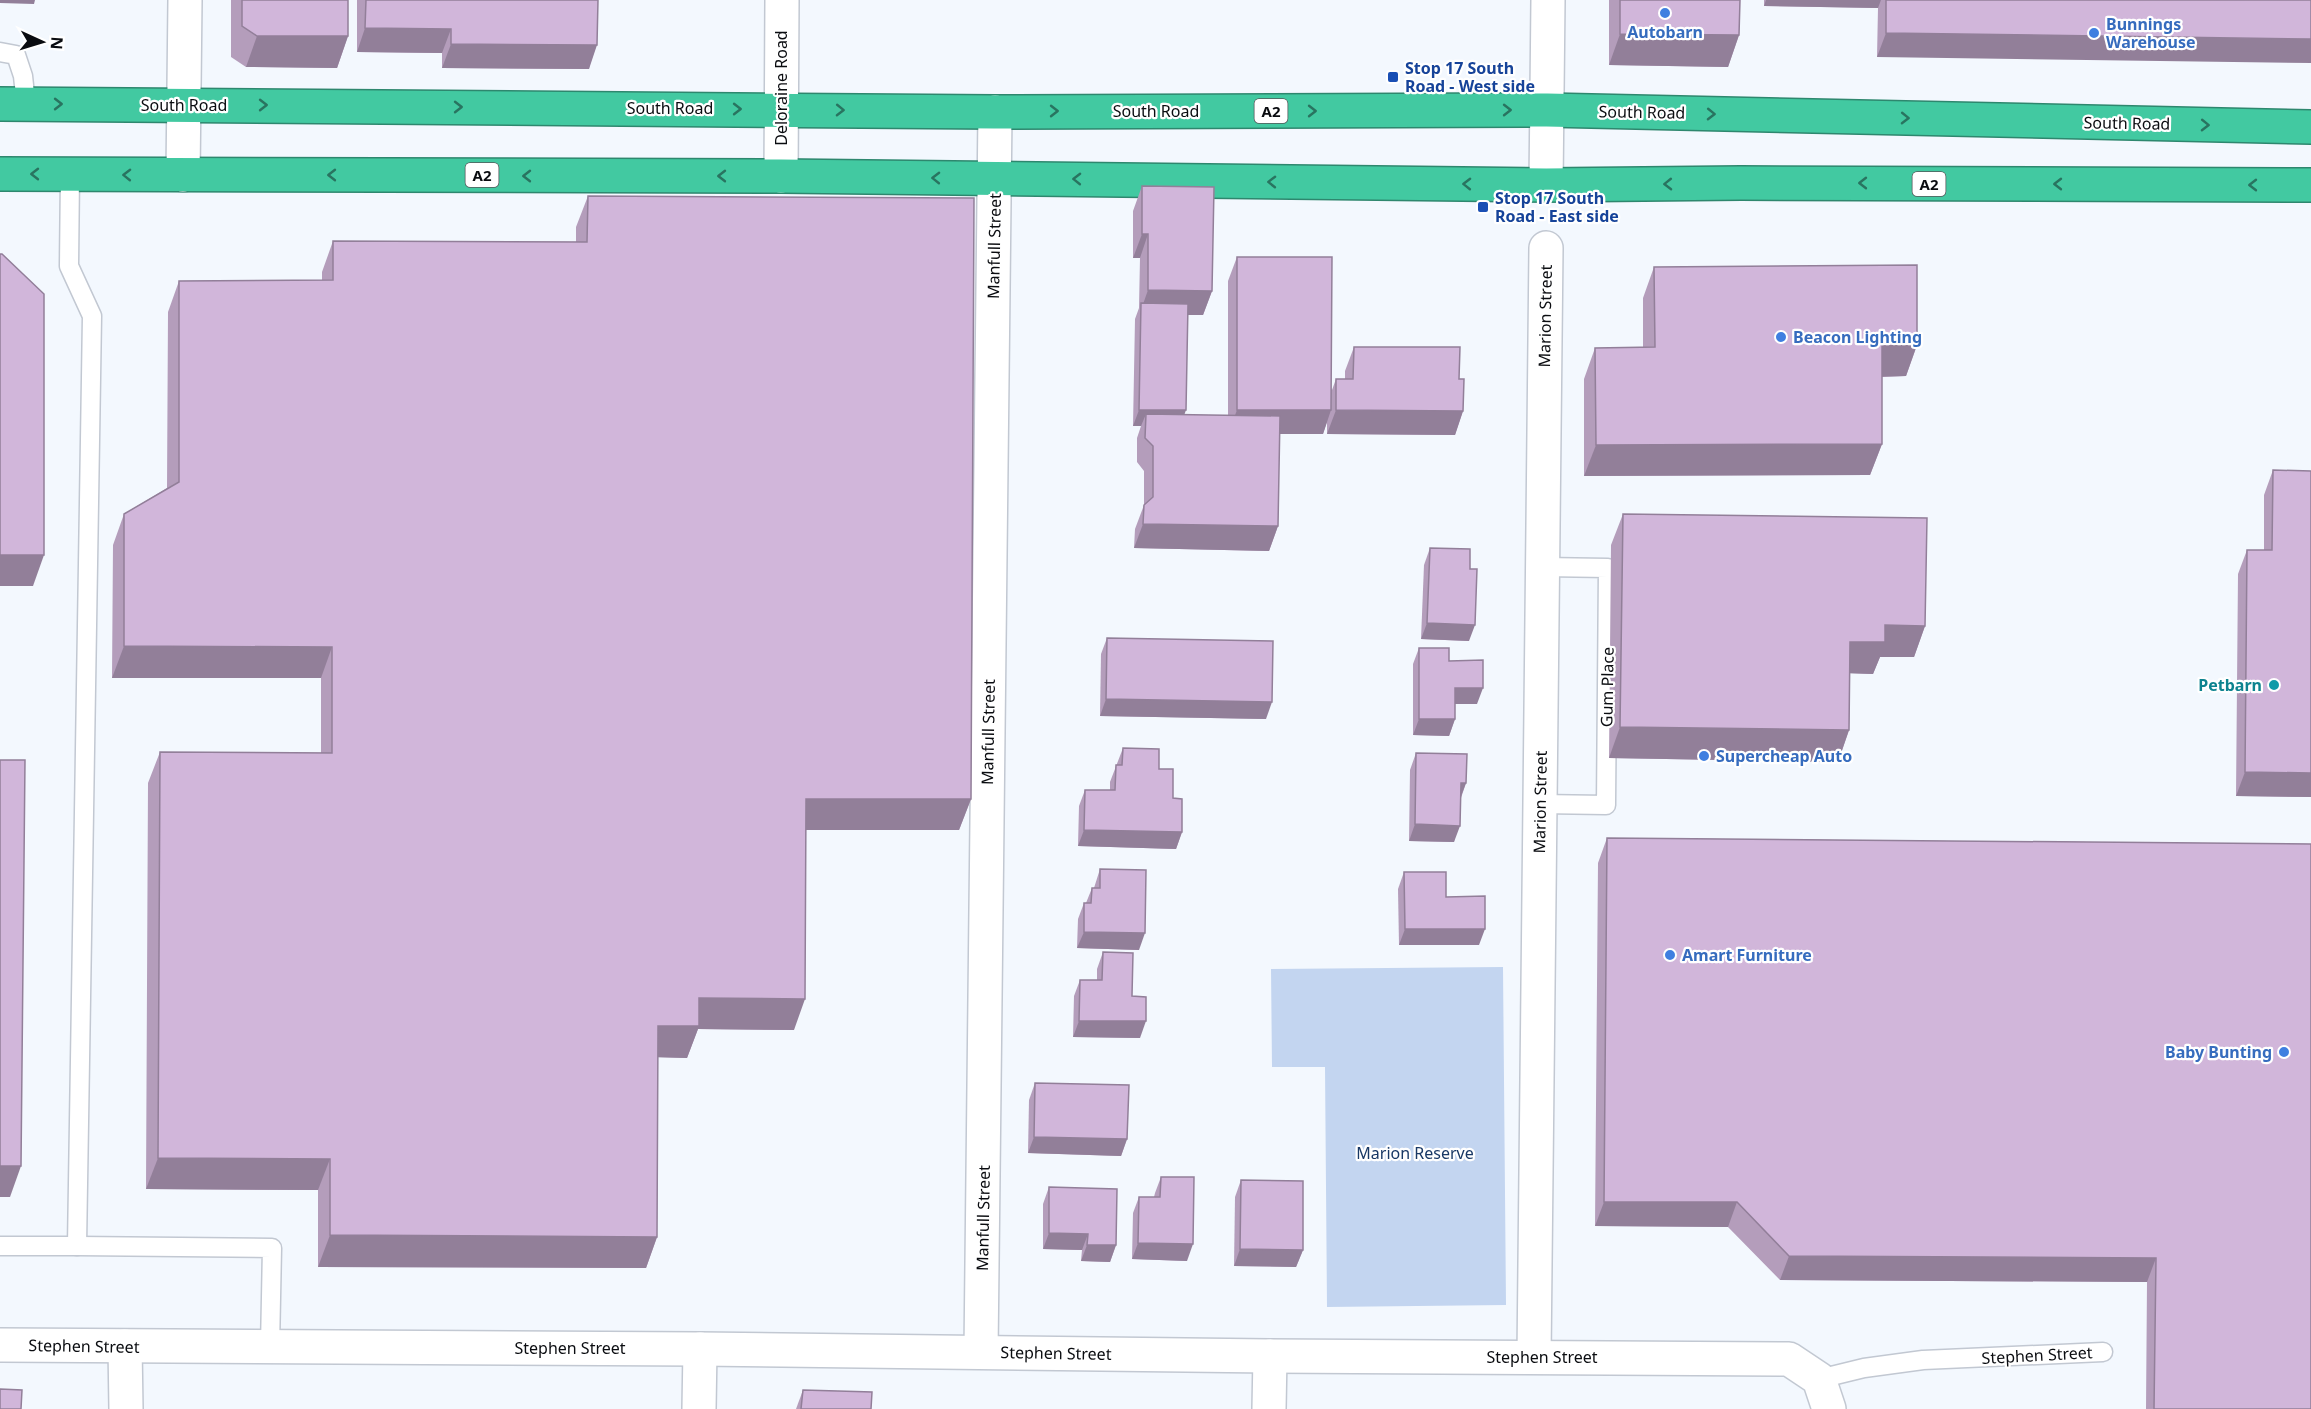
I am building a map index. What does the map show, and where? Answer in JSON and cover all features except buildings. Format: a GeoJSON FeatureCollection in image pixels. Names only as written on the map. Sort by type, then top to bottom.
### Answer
{"type":"FeatureCollection","features":[{"type":"Feature","properties":{"kind":"highway","name":"South Road"},"geometry":{"type":"LineString","coordinates":[[13,104],[995,112],[1547,110],[2311,127]]}},
{"type":"Feature","properties":{"kind":"highway","name":"A2"},"geometry":{"type":"LineString","coordinates":[[0,174],[781,176],[1546,185],[1764,183],[2311,185]]}},
{"type":"Feature","properties":{"kind":"street"},"geometry":{"type":"LineString","coordinates":[[183,175],[185,0]]}},
{"type":"Feature","properties":{"kind":"street","name":"Deloraine Road"},"geometry":{"type":"LineString","coordinates":[[781,176],[782,0]]}},
{"type":"Feature","properties":{"kind":"street"},"geometry":{"type":"LineString","coordinates":[[1546,185],[1548,0]]}},
{"type":"Feature","properties":{"kind":"street","name":"Manfull Street"},"geometry":{"type":"LineString","coordinates":[[981,1352],[995,112]]}},
{"type":"Feature","properties":{"kind":"street","name":"Marion Street"},"geometry":{"type":"LineString","coordinates":[[1534,1357],[1546,248]]}},
{"type":"Feature","properties":{"kind":"street","name":"Stephen Street"},"geometry":{"type":"LineString","coordinates":[[0,1345],[699,1348],[1270,1356],[1789,1359],[1824,1394]]}},
{"type":"Feature","properties":{"kind":"street"},"geometry":{"type":"LineString","coordinates":[[125,1346],[126,1409]]}},
{"type":"Feature","properties":{"kind":"street"},"geometry":{"type":"LineString","coordinates":[[699,1348],[699,1409]]}},
{"type":"Feature","properties":{"kind":"street"},"geometry":{"type":"LineString","coordinates":[[1269,1409],[1270,1356]]}},
{"type":"Feature","properties":{"kind":"lane"},"geometry":{"type":"LineString","coordinates":[[0,52],[16,55],[23,76],[13,104]]}},
{"type":"Feature","properties":{"kind":"lane"},"geometry":{"type":"LineString","coordinates":[[70,174],[69,266],[92,316],[77,1246]]}},
{"type":"Feature","properties":{"kind":"lane","name":"Gum Place"},"geometry":{"type":"LineString","coordinates":[[1540,804],[1606,805],[1608,568],[1543,567]]}},
{"type":"Feature","properties":{"kind":"lane"},"geometry":{"type":"LineString","coordinates":[[0,1246],[272,1248],[270,1347]]}},
{"type":"Feature","properties":{"kind":"lane","name":"Stephen Street"},"geometry":{"type":"LineString","coordinates":[[1824,1394],[1864,1368],[1923,1360],[2103,1352]]}},
{"type":"Feature","properties":{"kind":"green space","name":"Marion Reserve"},"geometry":{"type":"Polygon","coordinates":[[[1503,967],[1506,1305],[1327,1307],[1325,1067],[1272,1067],[1271,969],[1503,967]]]}},
{"type":"Feature","properties":{"kind":"place","name":"Autobarn"},"geometry":{"type":"Point","coordinates":[1665,13]}},
{"type":"Feature","properties":{"kind":"place","name":"Bunnings Warehouse"},"geometry":{"type":"Point","coordinates":[2094,33]}},
{"type":"Feature","properties":{"kind":"place","name":"Stop 17 South Road - West side"},"geometry":{"type":"Point","coordinates":[1393,77]}},
{"type":"Feature","properties":{"kind":"place","name":"Stop 17 South Road - East side"},"geometry":{"type":"Point","coordinates":[1483,207]}},
{"type":"Feature","properties":{"kind":"place","name":"Beacon Lighting"},"geometry":{"type":"Point","coordinates":[1781,337]}},
{"type":"Feature","properties":{"kind":"place","name":"Petbarn"},"geometry":{"type":"Point","coordinates":[2274,685]}},
{"type":"Feature","properties":{"kind":"place","name":"Supercheap Auto"},"geometry":{"type":"Point","coordinates":[1704,756]}},
{"type":"Feature","properties":{"kind":"place","name":"Amart Furniture"},"geometry":{"type":"Point","coordinates":[1670,955]}},
{"type":"Feature","properties":{"kind":"place","name":"Baby Bunting"},"geometry":{"type":"Point","coordinates":[2284,1052]}}]}
